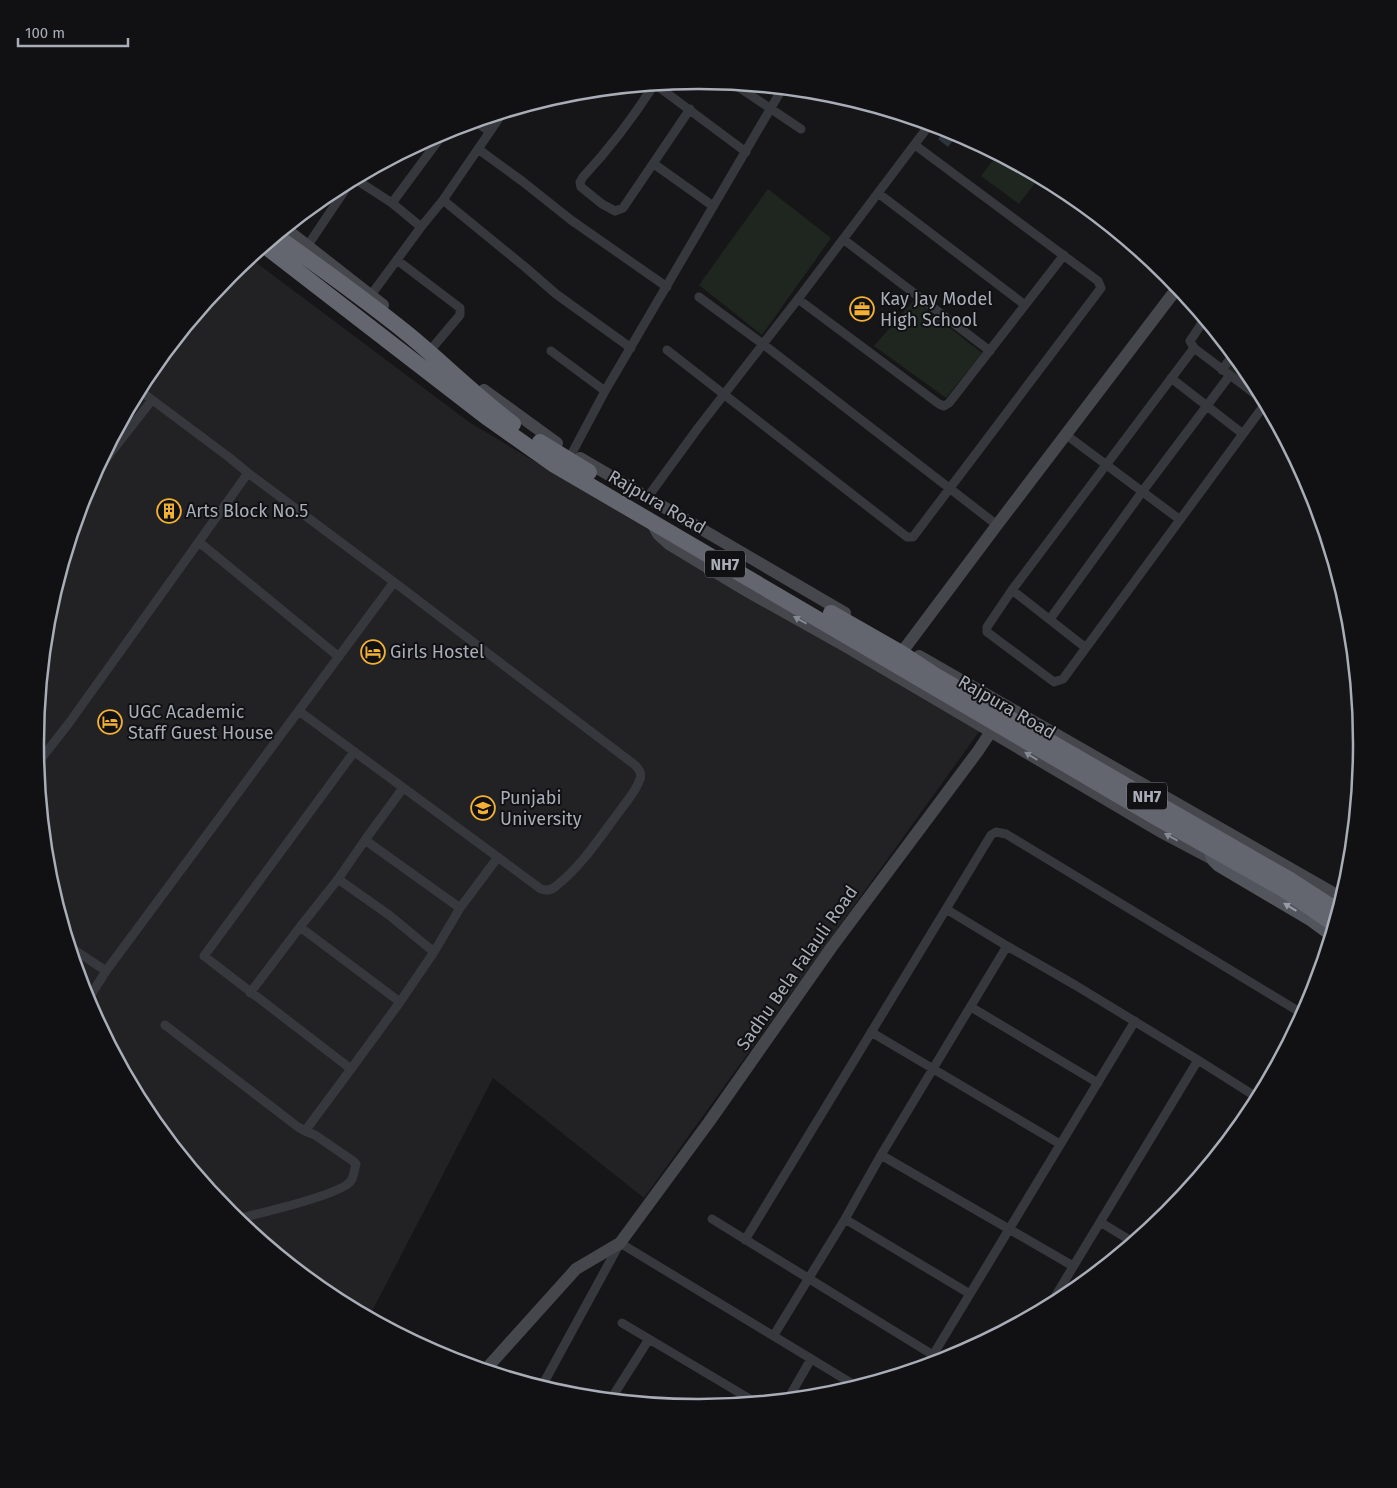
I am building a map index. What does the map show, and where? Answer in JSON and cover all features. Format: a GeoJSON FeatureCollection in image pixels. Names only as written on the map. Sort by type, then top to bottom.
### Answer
{"type":"FeatureCollection","features":[{"type":"Feature","properties":{"kind":"highway","name":"Rajpura Road"},"geometry":{"type":"LineString","coordinates":[[282,240],[382,313],[487,398],[512,423],[555,453],[936,676],[996,723],[1212,854]]}},
{"type":"Feature","properties":{"kind":"highway","name":"Rajpura Road"},"geometry":{"type":"LineString","coordinates":[[269,250],[516,440],[553,464],[650,521],[899,655]]}},
{"type":"Feature","properties":{"kind":"highway","name":"NH7"},"geometry":{"type":"LineString","coordinates":[[996,723],[1332,908]]}},
{"type":"Feature","properties":{"kind":"highway","name":"NH7"},"geometry":{"type":"LineString","coordinates":[[1212,854],[1286,884],[1329,920]]}},
{"type":"Feature","properties":{"kind":"main road"},"geometry":{"type":"LineString","coordinates":[[1212,854],[1326,931]]}},
{"type":"Feature","properties":{"kind":"street"},"geometry":{"type":"LineString","coordinates":[[663,91],[746,152]]}},
{"type":"Feature","properties":{"kind":"street"},"geometry":{"type":"LineString","coordinates":[[744,91],[801,130]]}},
{"type":"Feature","properties":{"kind":"street"},"geometry":{"type":"LineString","coordinates":[[651,92],[611,147],[580,182],[581,186],[602,204],[615,211],[623,208],[690,109]]}},
{"type":"Feature","properties":{"kind":"street"},"geometry":{"type":"LineString","coordinates":[[572,453],[605,391],[632,348],[778,94]]}},
{"type":"Feature","properties":{"kind":"street"},"geometry":{"type":"LineString","coordinates":[[371,295],[442,200],[496,122]]}},
{"type":"Feature","properties":{"kind":"street"},"geometry":{"type":"LineString","coordinates":[[482,126],[489,131]]}},
{"type":"Feature","properties":{"kind":"street"},"geometry":{"type":"LineString","coordinates":[[647,498],[926,130]]}},
{"type":"Feature","properties":{"kind":"street"},"geometry":{"type":"LineString","coordinates":[[392,203],[435,145]]}},
{"type":"Feature","properties":{"kind":"street"},"geometry":{"type":"LineString","coordinates":[[667,350],[907,537],[911,538],[915,535],[1101,288],[1098,281],[915,145]]}},
{"type":"Feature","properties":{"kind":"street"},"geometry":{"type":"LineString","coordinates":[[478,149],[571,220],[667,287]]}},
{"type":"Feature","properties":{"kind":"street"},"geometry":{"type":"LineString","coordinates":[[654,164],[713,206]]}},
{"type":"Feature","properties":{"kind":"street"},"geometry":{"type":"LineString","coordinates":[[361,183],[392,203],[421,226]]}},
{"type":"Feature","properties":{"kind":"street"},"geometry":{"type":"LineString","coordinates":[[878,193],[1025,305]]}},
{"type":"Feature","properties":{"kind":"street"},"geometry":{"type":"LineString","coordinates":[[308,245],[341,196]]}},
{"type":"Feature","properties":{"kind":"street"},"geometry":{"type":"LineString","coordinates":[[442,200],[556,294],[632,348]]}},
{"type":"Feature","properties":{"kind":"street"},"geometry":{"type":"LineString","coordinates":[[291,233],[371,295],[433,347],[487,398],[542,434],[899,655],[1336,894]]}},
{"type":"Feature","properties":{"kind":"street"},"geometry":{"type":"LineString","coordinates":[[843,239],[990,351]]}},
{"type":"Feature","properties":{"kind":"street"},"geometry":{"type":"LineString","coordinates":[[266,253],[343,311],[472,414],[490,427],[516,440]]}},
{"type":"Feature","properties":{"kind":"street"},"geometry":{"type":"LineString","coordinates":[[798,299],[942,405],[949,403],[1064,255]]}},
{"type":"Feature","properties":{"kind":"street"},"geometry":{"type":"LineString","coordinates":[[397,260],[460,308],[460,315],[433,347]]}},
{"type":"Feature","properties":{"kind":"street"},"geometry":{"type":"LineString","coordinates":[[899,655],[1173,293]]}},
{"type":"Feature","properties":{"kind":"street"},"geometry":{"type":"LineString","coordinates":[[699,297],[763,344],[997,525]]}},
{"type":"Feature","properties":{"kind":"street"},"geometry":{"type":"LineString","coordinates":[[1201,324],[1190,341],[1194,348],[1226,373],[1246,385]]}},
{"type":"Feature","properties":{"kind":"street"},"geometry":{"type":"LineString","coordinates":[[1194,348],[1012,590],[987,627],[986,632],[988,635],[1057,682],[1066,677],[1179,519],[1262,410]]}},
{"type":"Feature","properties":{"kind":"street"},"geometry":{"type":"LineString","coordinates":[[551,351],[605,391]]}},
{"type":"Feature","properties":{"kind":"street"},"geometry":{"type":"LineString","coordinates":[[1050,619],[1207,406],[1230,362]]}},
{"type":"Feature","properties":{"kind":"street"},"geometry":{"type":"LineString","coordinates":[[1172,378],[1243,434]]}},
{"type":"Feature","properties":{"kind":"street"},"geometry":{"type":"LineString","coordinates":[[145,395],[621,754],[639,770],[641,776],[640,781],[627,800],[577,865],[555,887],[545,890],[541,889],[299,712]]}},
{"type":"Feature","properties":{"kind":"street"},"geometry":{"type":"LineString","coordinates":[[114,449],[152,400]]}},
{"type":"Feature","properties":{"kind":"street"},"geometry":{"type":"LineString","coordinates":[[1066,434],[1106,466],[1179,519]]}},
{"type":"Feature","properties":{"kind":"street"},"geometry":{"type":"LineString","coordinates":[[44,754],[248,473]]}},
{"type":"Feature","properties":{"kind":"street"},"geometry":{"type":"LineString","coordinates":[[650,521],[655,531],[669,544],[746,591],[847,647],[996,723]]}},
{"type":"Feature","properties":{"kind":"street"},"geometry":{"type":"LineString","coordinates":[[199,542],[339,657]]}},
{"type":"Feature","properties":{"kind":"street"},"geometry":{"type":"LineString","coordinates":[[93,992],[106,971],[394,582]]}},
{"type":"Feature","properties":{"kind":"street"},"geometry":{"type":"LineString","coordinates":[[1012,590],[1086,648]]}},
{"type":"Feature","properties":{"kind":"street","name":"Sadhu Bela Falauli Road"},"geometry":{"type":"LineString","coordinates":[[620,1242],[709,1122],[832,948],[996,723]]}},
{"type":"Feature","properties":{"kind":"street"},"geometry":{"type":"LineString","coordinates":[[351,1069],[204,956],[354,752]]}},
{"type":"Feature","properties":{"kind":"street"},"geometry":{"type":"LineString","coordinates":[[250,993],[338,879],[404,788]]}},
{"type":"Feature","properties":{"kind":"street"},"geometry":{"type":"LineString","coordinates":[[745,1240],[991,835],[996,832],[1002,832],[1296,1010]]}},
{"type":"Feature","properties":{"kind":"street"},"geometry":{"type":"LineString","coordinates":[[365,840],[460,908]]}},
{"type":"Feature","properties":{"kind":"street"},"geometry":{"type":"LineString","coordinates":[[305,1131],[400,1002],[434,952],[460,908],[498,857]]}},
{"type":"Feature","properties":{"kind":"street"},"geometry":{"type":"LineString","coordinates":[[338,879],[389,915],[434,952]]}},
{"type":"Feature","properties":{"kind":"street"},"geometry":{"type":"LineString","coordinates":[[946,909],[1135,1021],[1252,1094]]}},
{"type":"Feature","properties":{"kind":"street"},"geometry":{"type":"LineString","coordinates":[[300,926],[400,1002]]}},
{"type":"Feature","properties":{"kind":"street"},"geometry":{"type":"LineString","coordinates":[[774,1336],[1007,946]]}},
{"type":"Feature","properties":{"kind":"street"},"geometry":{"type":"LineString","coordinates":[[77,952],[106,971]]}},
{"type":"Feature","properties":{"kind":"street"},"geometry":{"type":"LineString","coordinates":[[970,1007],[1098,1083]]}},
{"type":"Feature","properties":{"kind":"street"},"geometry":{"type":"LineString","coordinates":[[712,1219],[933,1355],[1135,1021]]}},
{"type":"Feature","properties":{"kind":"street"},"geometry":{"type":"LineString","coordinates":[[165,1024],[298,1127],[315,1135],[356,1164],[354,1175],[349,1183],[328,1193],[298,1203],[246,1216]]}},
{"type":"Feature","properties":{"kind":"street"},"geometry":{"type":"LineString","coordinates":[[871,1032],[1060,1144]]}},
{"type":"Feature","properties":{"kind":"street"},"geometry":{"type":"LineString","coordinates":[[1059,1290],[1198,1060]]}},
{"type":"Feature","properties":{"kind":"street"},"geometry":{"type":"LineString","coordinates":[[881,1155],[1073,1266]]}},
{"type":"Feature","properties":{"kind":"street"},"geometry":{"type":"LineString","coordinates":[[845,1219],[970,1294]]}},
{"type":"Feature","properties":{"kind":"street"},"geometry":{"type":"LineString","coordinates":[[1100,1222],[1127,1238]]}},
{"type":"Feature","properties":{"kind":"street"},"geometry":{"type":"LineString","coordinates":[[490,1365],[581,1274],[594,1257],[620,1242]]}},
{"type":"Feature","properties":{"kind":"street"},"geometry":{"type":"LineString","coordinates":[[620,1242],[847,1381]]}},
{"type":"Feature","properties":{"kind":"street"},"geometry":{"type":"LineString","coordinates":[[545,1380],[620,1242]]}},
{"type":"Feature","properties":{"kind":"street"},"geometry":{"type":"LineString","coordinates":[[497,1367],[537,1318]]}},
{"type":"Feature","properties":{"kind":"street"},"geometry":{"type":"LineString","coordinates":[[622,1323],[746,1397]]}},
{"type":"Feature","properties":{"kind":"street"},"geometry":{"type":"LineString","coordinates":[[614,1393],[649,1339]]}},
{"type":"Feature","properties":{"kind":"street"},"geometry":{"type":"LineString","coordinates":[[792,1392],[811,1359]]}},
{"type":"Feature","properties":{"kind":"shaded area"},"geometry":{"type":"Polygon","coordinates":[[[941,136],[953,141],[948,147],[938,139],[941,136]]]}},
{"type":"Feature","properties":{"kind":"shaded area"},"geometry":{"type":"Polygon","coordinates":[[[993,160],[1035,183],[1019,204],[981,176],[993,160]]]}},
{"type":"Feature","properties":{"kind":"shaded area"},"geometry":{"type":"Polygon","coordinates":[[[768,189],[831,238],[762,335],[699,285],[768,189]]]}},
{"type":"Feature","properties":{"kind":"shaded area","name":"Punjabi University"},"geometry":{"type":"Polygon","coordinates":[[[256,262],[469,422],[981,729],[644,1198],[493,1078],[372,1311],[300,1263],[267,1236],[206,1176],[179,1143],[154,1108],[111,1034],[78,954],[66,913],[56,872],[49,829],[45,787],[44,744],[45,701],[49,659],[56,616],[66,575],[78,534],[94,493],[111,454],[131,417],[179,345],[206,312],[256,262]]]}},
{"type":"Feature","properties":{"kind":"shaded area"},"geometry":{"type":"Polygon","coordinates":[[[914,300],[982,353],[946,398],[874,346],[914,300]]]}},
{"type":"Feature","properties":{"kind":"shaded area"},"geometry":{"type":"Polygon","coordinates":[[[1232,365],[1243,380],[1229,369],[1232,365]]]}},
{"type":"Feature","properties":{"kind":"place","name":"Kay Jay Model High School"},"geometry":{"type":"Point","coordinates":[862,309]}},
{"type":"Feature","properties":{"kind":"place","name":"Arts Block No.5"},"geometry":{"type":"Point","coordinates":[169,511]}},
{"type":"Feature","properties":{"kind":"place","name":"Girls Hostel"},"geometry":{"type":"Point","coordinates":[373,652]}},
{"type":"Feature","properties":{"kind":"place","name":"UGC Academic Staff Guest House"},"geometry":{"type":"Point","coordinates":[110,722]}},
{"type":"Feature","properties":{"kind":"place","name":"Punjabi University"},"geometry":{"type":"Point","coordinates":[483,808]}}]}
